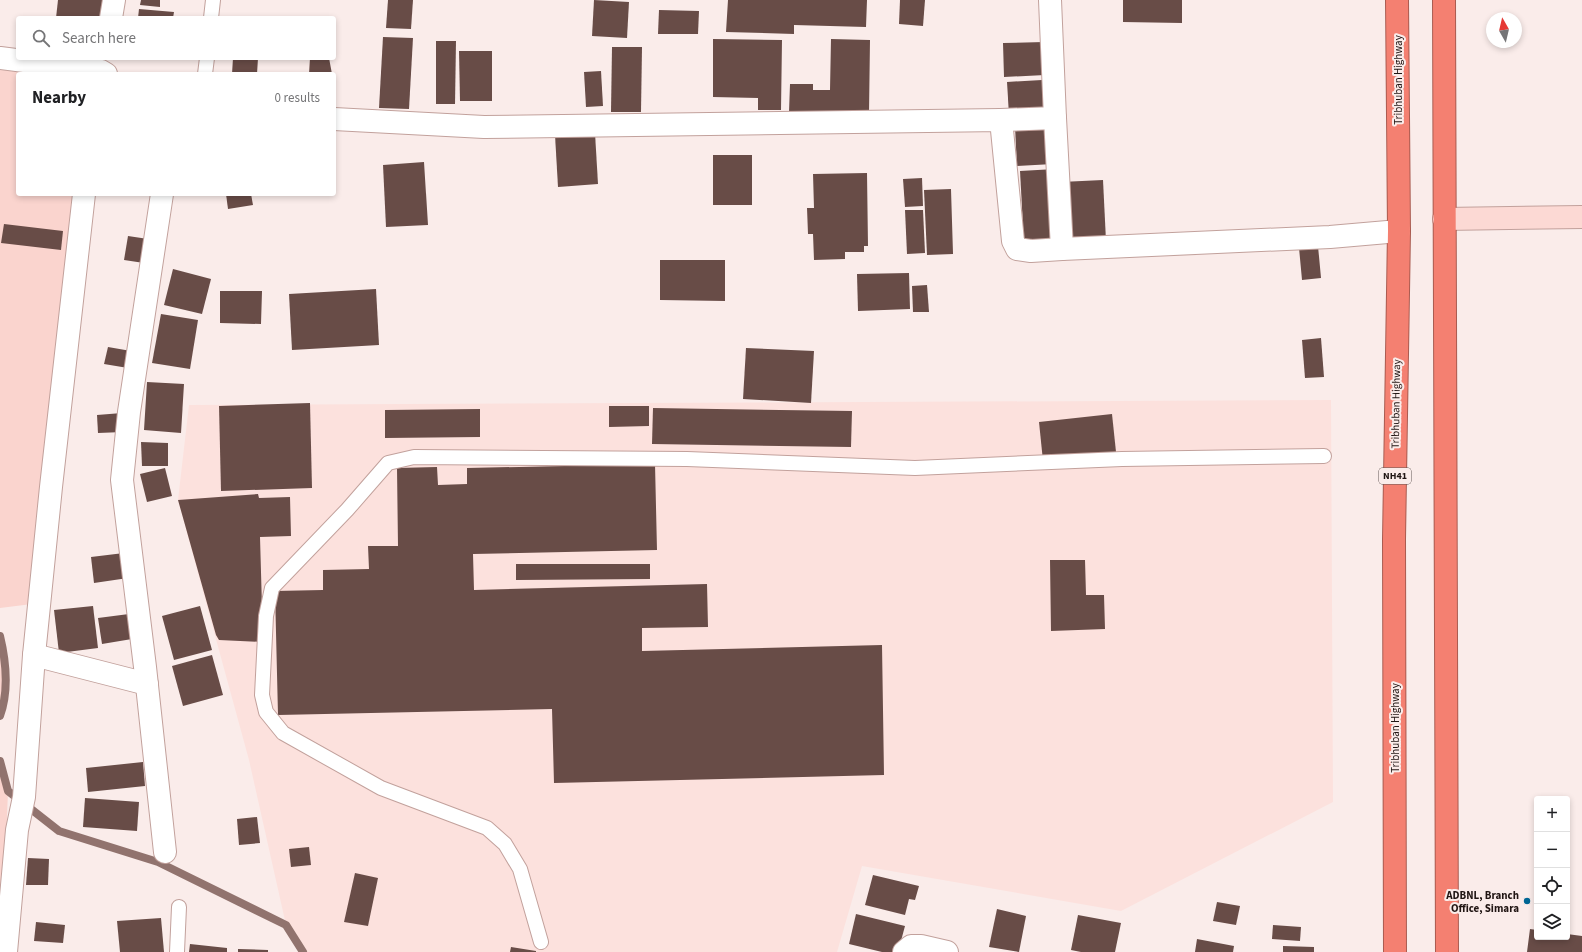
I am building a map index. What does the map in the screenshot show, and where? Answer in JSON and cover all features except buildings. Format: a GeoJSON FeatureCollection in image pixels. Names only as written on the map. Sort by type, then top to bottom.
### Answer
{"type":"FeatureCollection","features":[{"type":"Feature","properties":{"kind":"highway","name":"Tribhuban Highway"},"geometry":{"type":"LineString","coordinates":[[1395,952],[1394,539],[1399,231],[1397,0]]}},
{"type":"Feature","properties":{"kind":"highway"},"geometry":{"type":"LineString","coordinates":[[1444,0],[1447,952]]}},
{"type":"Feature","properties":{"kind":"main road"},"geometry":{"type":"LineString","coordinates":[[1444,219],[1582,217]]}},
{"type":"Feature","properties":{"kind":"street"},"geometry":{"type":"LineString","coordinates":[[111,16],[114,0]]}},
{"type":"Feature","properties":{"kind":"street"},"geometry":{"type":"LineString","coordinates":[[1050,0],[1062,249]]}},
{"type":"Feature","properties":{"kind":"street"},"geometry":{"type":"LineString","coordinates":[[0,58],[16,60]]}},
{"type":"Feature","properties":{"kind":"street"},"geometry":{"type":"LineString","coordinates":[[19,60],[103,69]]}},
{"type":"Feature","properties":{"kind":"street"},"geometry":{"type":"LineString","coordinates":[[336,119],[484,126],[1001,120],[1055,118]]}},
{"type":"Feature","properties":{"kind":"street"},"geometry":{"type":"LineString","coordinates":[[1001,120],[1015,245],[1017,249],[1031,251],[1330,237],[1399,231]]}},
{"type":"Feature","properties":{"kind":"street"},"geometry":{"type":"LineString","coordinates":[[6,952],[17,830],[24,797],[34,655],[84,196]]}},
{"type":"Feature","properties":{"kind":"street"},"geometry":{"type":"LineString","coordinates":[[162,196],[129,412],[122,480],[147,684],[165,852]]}},
{"type":"Feature","properties":{"kind":"street"},"geometry":{"type":"LineString","coordinates":[[34,655],[147,684]]}},
{"type":"Feature","properties":{"kind":"street"},"geometry":{"type":"LineString","coordinates":[[904,952],[911,946],[947,952]]}},
{"type":"Feature","properties":{"kind":"lane"},"geometry":{"type":"LineString","coordinates":[[211,16],[213,0]]}},
{"type":"Feature","properties":{"kind":"lane"},"geometry":{"type":"LineString","coordinates":[[205,72],[207,60]]}},
{"type":"Feature","properties":{"kind":"lane"},"geometry":{"type":"LineString","coordinates":[[541,942],[520,868],[505,844],[487,828],[380,788],[283,733],[266,712],[262,695],[266,616],[272,588],[347,510],[388,463],[414,457],[672,458],[915,468],[1122,459],[1324,456]]}},
{"type":"Feature","properties":{"kind":"lane"},"geometry":{"type":"LineString","coordinates":[[177,952],[179,907]]}},
{"type":"Feature","properties":{"kind":"shaded area"},"geometry":{"type":"Polygon","coordinates":[[[0,52],[16,55],[16,60],[37,60],[93,72],[16,72],[16,196],[89,196],[48,602],[0,608],[0,52]]]}},
{"type":"Feature","properties":{"kind":"shaded area"},"geometry":{"type":"Polygon","coordinates":[[[1331,400],[1333,802],[1121,911],[862,866],[837,952],[303,952],[286,925],[249,760],[178,500],[189,405],[1331,400]]]}},
{"type":"Feature","properties":{"kind":"shaded area"},"geometry":{"type":"Polygon","coordinates":[[[0,636],[4,656],[6,686],[0,716],[0,636]]]}},
{"type":"Feature","properties":{"kind":"shaded area"},"geometry":{"type":"Polygon","coordinates":[[[0,761],[8,791],[4,891],[0,926],[0,761]]]}},
{"type":"Feature","properties":{"kind":"waterway"},"geometry":{"type":"LineString","coordinates":[[0,636],[6,676],[5,696],[0,716]]}},
{"type":"Feature","properties":{"kind":"waterway"},"geometry":{"type":"LineString","coordinates":[[0,761],[8,791],[59,831],[158,862],[286,925],[303,952]]}},
{"type":"Feature","properties":{"kind":"place","name":"ADBNL, Branch Office, Simara"},"geometry":{"type":"Point","coordinates":[1527,901]}}]}
